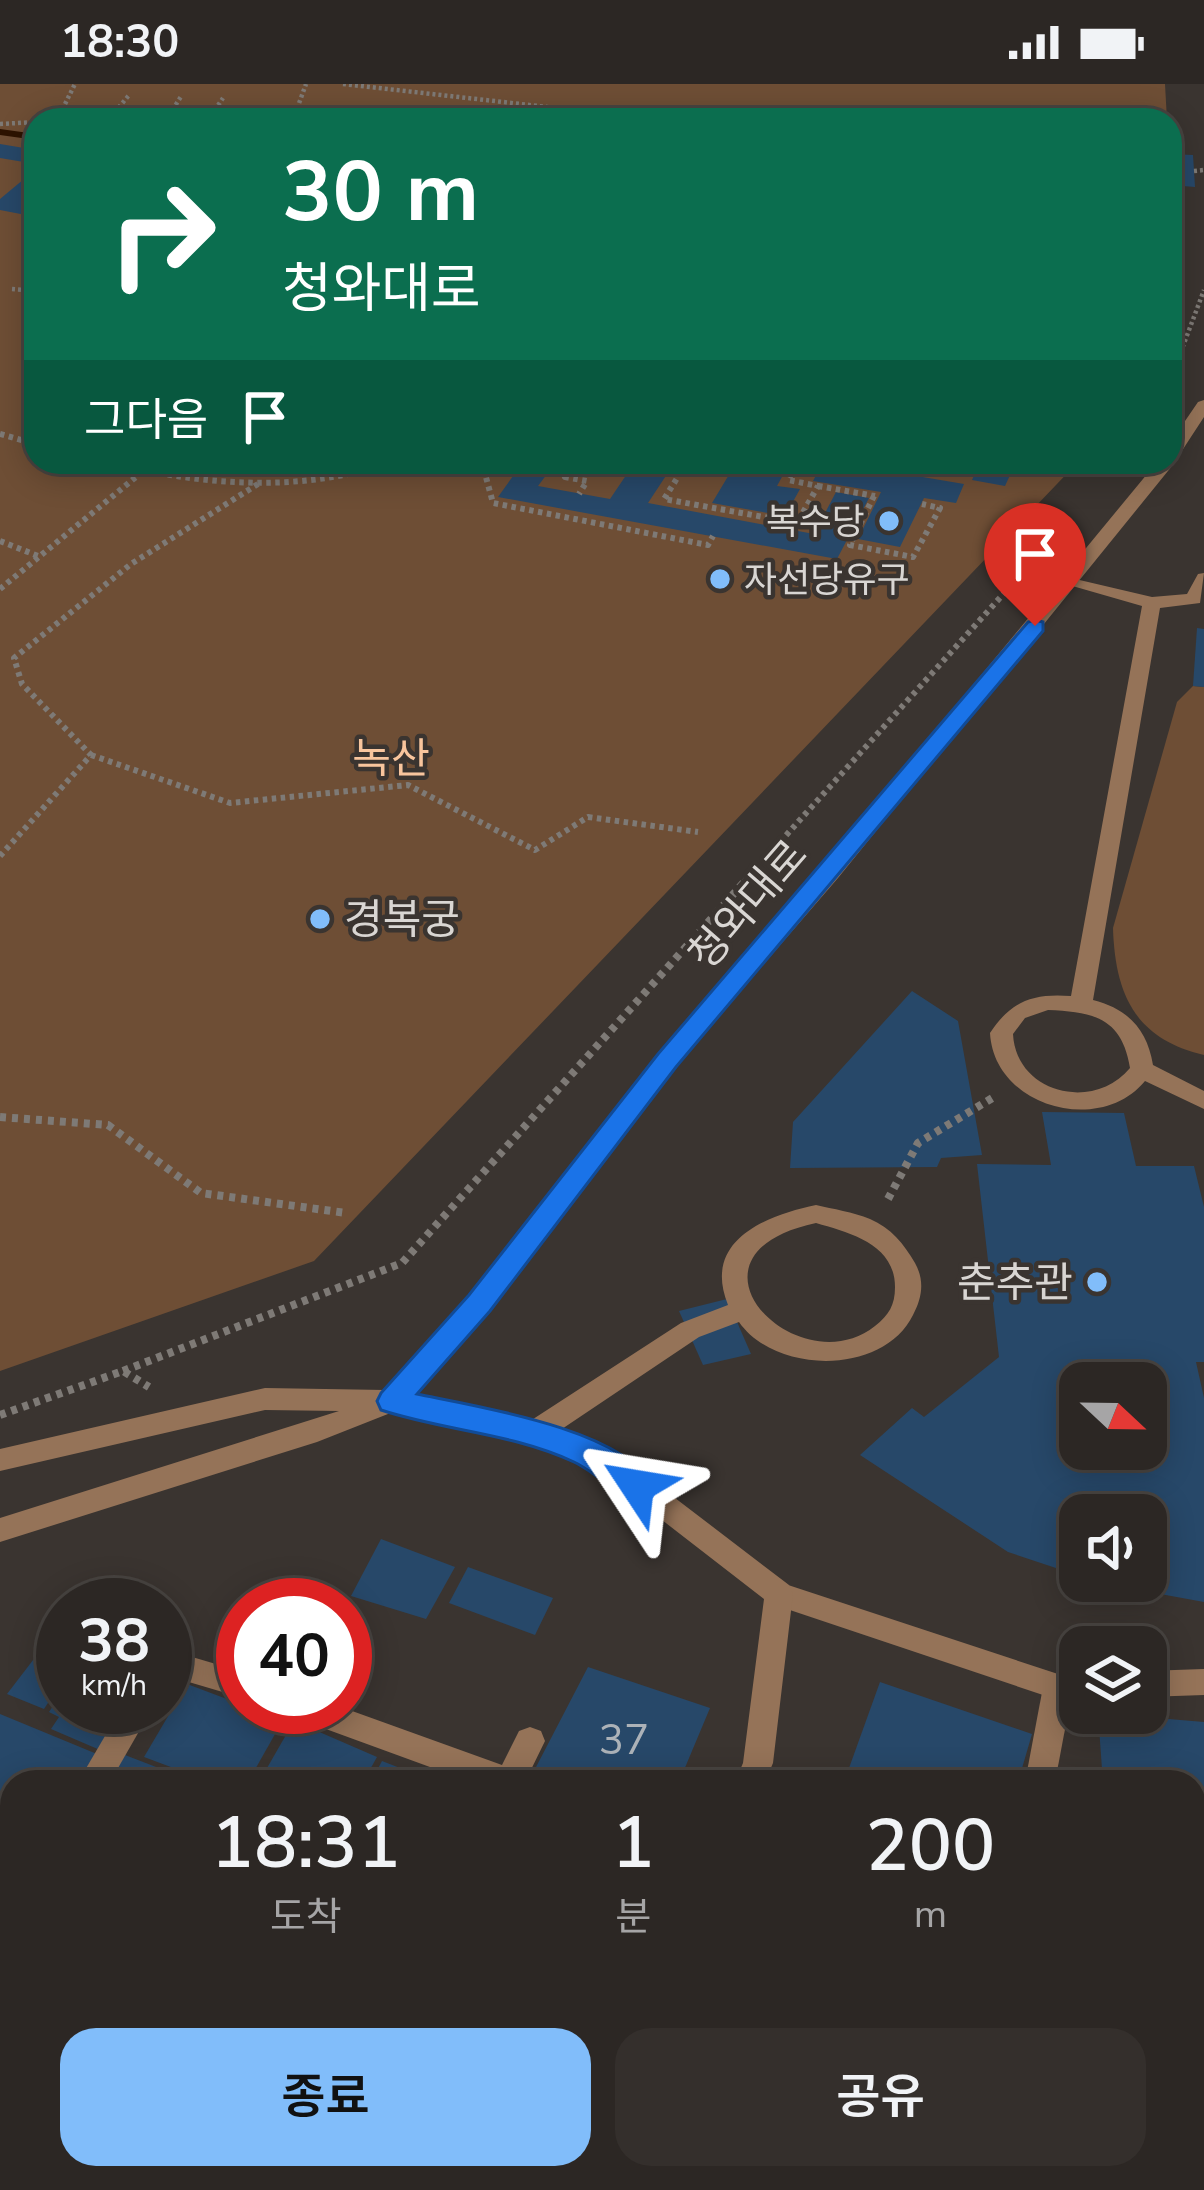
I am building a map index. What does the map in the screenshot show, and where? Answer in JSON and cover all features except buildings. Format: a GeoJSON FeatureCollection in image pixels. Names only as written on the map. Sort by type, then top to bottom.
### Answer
{"type":"FeatureCollection","features":[{"type":"Feature","properties":{"kind":"street","name":"청와대로"},"geometry":{"type":"LineString","coordinates":[[1182,438],[1204,405]]}},
{"type":"Feature","properties":{"kind":"street","name":"청와대로"},"geometry":{"type":"LineString","coordinates":[[0,1530],[316,1431],[392,1401],[479,1303],[667,1061],[830,873],[1156,474]]}},
{"type":"Feature","properties":{"kind":"street"},"geometry":{"type":"LineString","coordinates":[[1070,583],[1152,603],[1194,598],[1204,578]]}},
{"type":"Feature","properties":{"kind":"street"},"geometry":{"type":"LineString","coordinates":[[1081,1003],[1152,603]]}},
{"type":"Feature","properties":{"kind":"street"},"geometry":{"type":"LineString","coordinates":[[1046,1002],[1081,1003],[1117,1017],[1140,1041],[1142,1069],[1122,1090],[1090,1100],[1053,1096],[1022,1081],[1002,1058],[1001,1033],[1017,1013],[1046,1002]]}},
{"type":"Feature","properties":{"kind":"street"},"geometry":{"type":"LineString","coordinates":[[1142,1069],[1204,1101]]}},
{"type":"Feature","properties":{"kind":"street"},"geometry":{"type":"LineString","coordinates":[[816,1214],[872,1228],[907,1265],[912,1287],[907,1309],[882,1336],[844,1351],[814,1351],[760,1329],[742,1310],[734,1288],[734,1265],[745,1245],[763,1228],[816,1214]]}},
{"type":"Feature","properties":{"kind":"street"},"geometry":{"type":"LineString","coordinates":[[537,1431],[690,1330],[742,1310]]}},
{"type":"Feature","properties":{"kind":"street"},"geometry":{"type":"LineString","coordinates":[[0,1460],[265,1399],[392,1401],[537,1431],[610,1464],[779,1594],[1059,1684]]}},
{"type":"Feature","properties":{"kind":"street"},"geometry":{"type":"LineString","coordinates":[[755,1770],[779,1594]]}},
{"type":"Feature","properties":{"kind":"street"},"geometry":{"type":"LineString","coordinates":[[1167,1683],[1204,1682]]}},
{"type":"Feature","properties":{"kind":"street"},"geometry":{"type":"LineString","coordinates":[[1044,1770],[1059,1720]]}},
{"type":"Feature","properties":{"kind":"street"},"geometry":{"type":"LineString","coordinates":[[372,1731],[479,1770]]}},
{"type":"Feature","properties":{"kind":"street"},"geometry":{"type":"LineString","coordinates":[[100,1770],[122,1734]]}},
{"type":"Feature","properties":{"kind":"street"},"geometry":{"type":"LineString","coordinates":[[516,1770],[530,1741]]}},
{"type":"Feature","properties":{"kind":"path"},"geometry":{"type":"LineString","coordinates":[[343,84],[556,108]]}},
{"type":"Feature","properties":{"kind":"path"},"geometry":{"type":"LineString","coordinates":[[119,108],[130,94]]}},
{"type":"Feature","properties":{"kind":"path"},"geometry":{"type":"LineString","coordinates":[[174,108],[182,95]]}},
{"type":"Feature","properties":{"kind":"path"},"geometry":{"type":"LineString","coordinates":[[217,108],[224,98]]}},
{"type":"Feature","properties":{"kind":"path"},"geometry":{"type":"LineString","coordinates":[[1194,171],[1204,170]]}},
{"type":"Feature","properties":{"kind":"path"},"geometry":{"type":"LineString","coordinates":[[12,289],[24,290]]}},
{"type":"Feature","properties":{"kind":"path"},"geometry":{"type":"LineString","coordinates":[[1182,349],[1204,290]]}},
{"type":"Feature","properties":{"kind":"path"},"geometry":{"type":"LineString","coordinates":[[0,590],[114,501],[140,474]]}},
{"type":"Feature","properties":{"kind":"path"},"geometry":{"type":"LineString","coordinates":[[161,474],[258,484],[357,474]]}},
{"type":"Feature","properties":{"kind":"path"},"geometry":{"type":"LineString","coordinates":[[485,474],[493,502],[708,545],[713,536]]}},
{"type":"Feature","properties":{"kind":"path"},"geometry":{"type":"LineString","coordinates":[[567,474],[565,477],[587,481],[579,494]]}},
{"type":"Feature","properties":{"kind":"path"},"geometry":{"type":"LineString","coordinates":[[680,474],[664,499],[726,514],[797,523],[818,486]]}},
{"type":"Feature","properties":{"kind":"path"},"geometry":{"type":"LineString","coordinates":[[791,474],[788,480],[876,496],[850,545],[913,557],[940,508],[922,505]]}},
{"type":"Feature","properties":{"kind":"path"},"geometry":{"type":"LineString","coordinates":[[258,484],[172,532],[80,598],[14,658],[22,684],[91,755],[230,802],[408,785],[535,850],[589,817],[698,832]]}},
{"type":"Feature","properties":{"kind":"path"},"geometry":{"type":"LineString","coordinates":[[0,541],[38,556]]}},
{"type":"Feature","properties":{"kind":"path"},"geometry":{"type":"LineString","coordinates":[[123,1371],[402,1263],[1029,566]]}},
{"type":"Feature","properties":{"kind":"path"},"geometry":{"type":"LineString","coordinates":[[0,856],[91,755]]}},
{"type":"Feature","properties":{"kind":"path"},"geometry":{"type":"LineString","coordinates":[[872,1228],[918,1143],[1022,1081]]}},
{"type":"Feature","properties":{"kind":"path"},"geometry":{"type":"LineString","coordinates":[[0,1117],[108,1125],[201,1193],[346,1213]]}},
{"type":"Feature","properties":{"kind":"green space","name":"경복궁"},"geometry":{"type":"Polygon","coordinates":[[[0,84],[1165,84],[1166,108],[24,108],[24,474],[1067,474],[314,1261],[0,1371],[0,84]]]}},
{"type":"Feature","properties":{"kind":"green space"},"geometry":{"type":"Polygon","coordinates":[[[1193,686],[1204,687],[1204,1055],[1161,1038],[1133,1010],[1118,973],[1113,928],[1177,702],[1193,686]]]}},
{"type":"Feature","properties":{"kind":"waterway"},"geometry":{"type":"LineString","coordinates":[[0,132],[24,135]]}},
{"type":"Feature","properties":{"kind":"place","name":"복수당"},"geometry":{"type":"Point","coordinates":[889,521]}},
{"type":"Feature","properties":{"kind":"place","name":"자선당유구"},"geometry":{"type":"Point","coordinates":[720,579]}},
{"type":"Feature","properties":{"kind":"place","name":"경복궁"},"geometry":{"type":"Point","coordinates":[320,919]}},
{"type":"Feature","properties":{"kind":"place","name":"춘추관"},"geometry":{"type":"Point","coordinates":[1097,1282]}},
{"type":"Feature","properties":{"kind":"route"},"geometry":{"type":"LineString","coordinates":[[637,1486],[610,1464],[537,1431],[392,1401],[479,1303],[667,1061],[1035,626]]}},
{"type":"Feature","properties":{"kind":"park label","name":"녹산"},"geometry":{"type":"Point","coordinates":[391,758]}}]}
